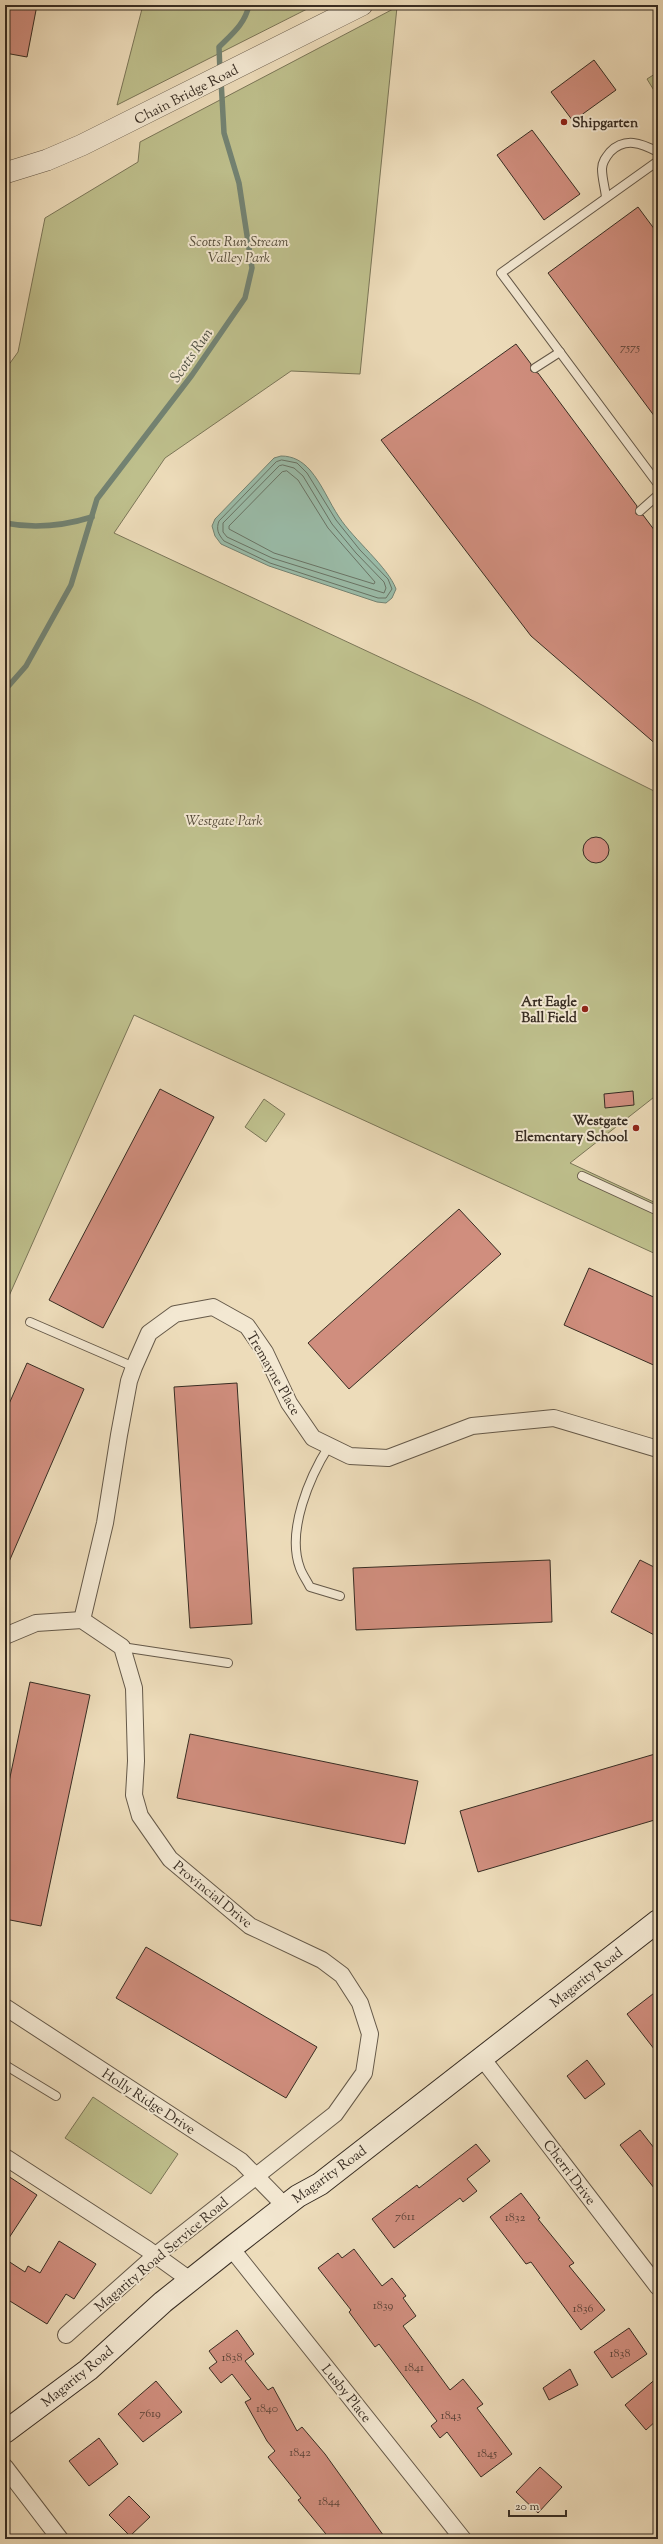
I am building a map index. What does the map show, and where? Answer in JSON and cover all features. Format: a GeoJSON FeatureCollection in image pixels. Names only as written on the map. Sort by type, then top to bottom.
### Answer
{"type":"FeatureCollection","features":[{"type":"Feature","properties":{"kind":"main road","name":"Magarity Road"},"geometry":{"type":"LineString","coordinates":[[5,2432],[88,2370],[190,2280],[286,2206],[320,2184],[658,1921]]}},
{"type":"Feature","properties":{"kind":"street","name":"Chain Bridge Road"},"geometry":{"type":"LineString","coordinates":[[5,173],[47,160],[132,121],[362,5]]}},
{"type":"Feature","properties":{"kind":"street","name":"Tremayne Place"},"geometry":{"type":"LineString","coordinates":[[82,1620],[105,1523],[120,1427],[129,1381],[149,1333],[175,1314],[214,1306],[247,1326],[265,1352],[289,1403],[313,1438],[350,1456],[388,1458],[472,1426],[554,1418],[658,1449]]}},
{"type":"Feature","properties":{"kind":"street"},"geometry":{"type":"LineString","coordinates":[[5,1636],[36,1624],[82,1620],[122,1647]]}},
{"type":"Feature","properties":{"kind":"street","name":"Provincial Drive"},"geometry":{"type":"LineString","coordinates":[[122,1647],[134,1688],[136,1761],[134,1794],[140,1816],[170,1859],[250,1926],[322,1960],[342,1975],[360,2003],[370,2034],[364,2073],[335,2114],[256,2174]]}},
{"type":"Feature","properties":{"kind":"street","name":"Holly Ridge Drive"},"geometry":{"type":"LineString","coordinates":[[5,2007],[240,2161],[256,2174],[286,2206]]}},
{"type":"Feature","properties":{"kind":"street","name":"Cherri Drive"},"geometry":{"type":"LineString","coordinates":[[482,2058],[658,2287]]}},
{"type":"Feature","properties":{"kind":"street"},"geometry":{"type":"LineString","coordinates":[[5,2157],[190,2280]]}},
{"type":"Feature","properties":{"kind":"street","name":"Magarity Road Service Road"},"geometry":{"type":"LineString","coordinates":[[66,2335],[156,2256],[256,2174]]}},
{"type":"Feature","properties":{"kind":"street","name":"Lusby Place"},"geometry":{"type":"LineString","coordinates":[[231,2248],[463,2539]]}},
{"type":"Feature","properties":{"kind":"street"},"geometry":{"type":"LineString","coordinates":[[5,2467],[60,2539]]}},
{"type":"Feature","properties":{"kind":"lane"},"geometry":{"type":"LineString","coordinates":[[606,197],[602,168],[605,157],[616,146],[624,142],[643,144],[658,152]]}},
{"type":"Feature","properties":{"kind":"lane"},"geometry":{"type":"LineString","coordinates":[[658,161],[501,273],[658,484]]}},
{"type":"Feature","properties":{"kind":"lane"},"geometry":{"type":"LineString","coordinates":[[535,368],[560,352]]}},
{"type":"Feature","properties":{"kind":"lane"},"geometry":{"type":"LineString","coordinates":[[640,510],[658,495]]}},
{"type":"Feature","properties":{"kind":"lane"},"geometry":{"type":"LineString","coordinates":[[582,1176],[658,1211]]}},
{"type":"Feature","properties":{"kind":"lane"},"geometry":{"type":"LineString","coordinates":[[30,1322],[134,1367]]}},
{"type":"Feature","properties":{"kind":"lane"},"geometry":{"type":"LineString","coordinates":[[329,1446],[313,1472],[308,1486],[296,1536],[299,1567],[310,1587],[340,1596]]}},
{"type":"Feature","properties":{"kind":"lane"},"geometry":{"type":"LineString","coordinates":[[122,1647],[228,1663]]}},
{"type":"Feature","properties":{"kind":"lane"},"geometry":{"type":"LineString","coordinates":[[5,2065],[56,2096]]}},
{"type":"Feature","properties":{"kind":"green space"},"geometry":{"type":"Polygon","coordinates":[[[143,5],[315,5],[117,105],[143,5]]]}},
{"type":"Feature","properties":{"kind":"green space","name":"Westgate Park"},"geometry":{"type":"Polygon","coordinates":[[[397,7],[360,374],[291,371],[165,458],[114,533],[478,703],[658,793],[658,1094],[570,1163],[658,1204],[658,1255],[134,1015],[5,1305],[5,370],[18,352],[45,218],[138,162],[140,142],[397,7]]]}},
{"type":"Feature","properties":{"kind":"green space"},"geometry":{"type":"Polygon","coordinates":[[[658,72],[658,97],[647,79],[658,72]]]}},
{"type":"Feature","properties":{"kind":"green space"},"geometry":{"type":"Polygon","coordinates":[[[264,1099],[285,1114],[266,1142],[245,1127],[264,1099]]]}},
{"type":"Feature","properties":{"kind":"green space"},"geometry":{"type":"Polygon","coordinates":[[[93,2097],[178,2154],[151,2194],[65,2138],[93,2097]]]}},
{"type":"Feature","properties":{"kind":"water"},"geometry":{"type":"Polygon","coordinates":[[[281,456],[297,460],[310,470],[345,526],[386,572],[396,589],[392,598],[386,603],[377,602],[269,566],[221,544],[215,536],[212,526],[215,519],[274,458],[281,456]]]}},
{"type":"Feature","properties":{"kind":"building"},"geometry":{"type":"Polygon","coordinates":[[[5,5],[37,5],[27,57],[5,53],[5,5]]]}},
{"type":"Feature","properties":{"kind":"building"},"geometry":{"type":"Polygon","coordinates":[[[594,60],[616,90],[573,121],[551,92],[594,60]]]}},
{"type":"Feature","properties":{"kind":"building"},"geometry":{"type":"Polygon","coordinates":[[[532,130],[580,194],[544,220],[497,155],[532,130]]]}},
{"type":"Feature","properties":{"kind":"building"},"geometry":{"type":"Polygon","coordinates":[[[638,207],[658,234],[658,421],[548,273],[638,207]]]}},
{"type":"Feature","properties":{"kind":"building"},"geometry":{"type":"Polygon","coordinates":[[[516,344],[531,364],[531,371],[538,373],[637,506],[636,514],[643,515],[658,535],[658,746],[531,636],[381,440],[516,344]]]}},
{"type":"Feature","properties":{"kind":"building"},"geometry":{"type":"Polygon","coordinates":[[[596,837],[605,841],[609,850],[605,859],[596,863],[587,859],[583,850],[587,841],[596,837]]]}},
{"type":"Feature","properties":{"kind":"building"},"geometry":{"type":"Polygon","coordinates":[[[160,1089],[214,1117],[103,1328],[49,1300],[160,1089]]]}},
{"type":"Feature","properties":{"kind":"building"},"geometry":{"type":"Polygon","coordinates":[[[633,1091],[634,1105],[605,1108],[604,1094],[633,1091]]]}},
{"type":"Feature","properties":{"kind":"building"},"geometry":{"type":"Polygon","coordinates":[[[459,1209],[501,1254],[349,1389],[308,1343],[459,1209]]]}},
{"type":"Feature","properties":{"kind":"building"},"geometry":{"type":"Polygon","coordinates":[[[589,1268],[658,1299],[658,1367],[564,1325],[589,1268]]]}},
{"type":"Feature","properties":{"kind":"building"},"geometry":{"type":"Polygon","coordinates":[[[27,1363],[84,1389],[5,1571],[5,1413],[27,1363]]]}},
{"type":"Feature","properties":{"kind":"building"},"geometry":{"type":"Polygon","coordinates":[[[237,1383],[252,1624],[190,1628],[174,1387],[237,1383]]]}},
{"type":"Feature","properties":{"kind":"building"},"geometry":{"type":"Polygon","coordinates":[[[550,1560],[552,1622],[356,1630],[353,1568],[550,1560]]]}},
{"type":"Feature","properties":{"kind":"building"},"geometry":{"type":"Polygon","coordinates":[[[640,1560],[658,1569],[658,1637],[611,1612],[640,1560]]]}},
{"type":"Feature","properties":{"kind":"building"},"geometry":{"type":"Polygon","coordinates":[[[30,1682],[90,1695],[41,1926],[5,1919],[5,1801],[30,1682]]]}},
{"type":"Feature","properties":{"kind":"building"},"geometry":{"type":"Polygon","coordinates":[[[190,1734],[418,1781],[405,1844],[177,1798],[190,1734]]]}},
{"type":"Feature","properties":{"kind":"building"},"geometry":{"type":"Polygon","coordinates":[[[655,1754],[658,1765],[658,1819],[478,1872],[460,1811],[655,1754]]]}},
{"type":"Feature","properties":{"kind":"building"},"geometry":{"type":"Polygon","coordinates":[[[146,1947],[317,2047],[286,2098],[116,1998],[146,1947]]]}},
{"type":"Feature","properties":{"kind":"building"},"geometry":{"type":"Polygon","coordinates":[[[658,1990],[658,2054],[627,2014],[658,1990]]]}},
{"type":"Feature","properties":{"kind":"building"},"geometry":{"type":"Polygon","coordinates":[[[587,2060],[605,2084],[585,2099],[567,2076],[587,2060]]]}},
{"type":"Feature","properties":{"kind":"building"},"geometry":{"type":"Polygon","coordinates":[[[640,2130],[658,2153],[658,2193],[620,2145],[640,2130]]]}},
{"type":"Feature","properties":{"kind":"building"},"geometry":{"type":"Polygon","coordinates":[[[476,2144],[490,2161],[467,2179],[477,2191],[463,2202],[460,2198],[394,2248],[372,2219],[417,2185],[419,2188],[476,2144]]]}},
{"type":"Feature","properties":{"kind":"building"},"geometry":{"type":"Polygon","coordinates":[[[5,2174],[37,2195],[5,2244],[5,2174]]]}},
{"type":"Feature","properties":{"kind":"building"},"geometry":{"type":"Polygon","coordinates":[[[521,2193],[540,2218],[538,2219],[574,2263],[569,2266],[605,2310],[581,2330],[531,2262],[526,2264],[490,2217],[521,2193]]]}},
{"type":"Feature","properties":{"kind":"building"},"geometry":{"type":"Polygon","coordinates":[[[59,2241],[96,2264],[74,2299],[66,2294],[47,2324],[5,2298],[5,2259],[25,2272],[28,2266],[40,2273],[59,2241]]]}},
{"type":"Feature","properties":{"kind":"building"},"geometry":{"type":"Polygon","coordinates":[[[354,2249],[382,2286],[392,2278],[406,2296],[403,2298],[416,2316],[403,2326],[450,2390],[463,2379],[483,2404],[477,2408],[512,2454],[481,2477],[447,2432],[440,2438],[431,2426],[437,2421],[379,2344],[375,2347],[349,2312],[351,2310],[318,2268],[338,2253],[342,2258],[354,2249]]]}},
{"type":"Feature","properties":{"kind":"building"},"geometry":{"type":"Polygon","coordinates":[[[629,2328],[647,2354],[612,2378],[594,2352],[629,2328]]]}},
{"type":"Feature","properties":{"kind":"building"},"geometry":{"type":"Polygon","coordinates":[[[237,2330],[254,2354],[245,2361],[268,2390],[273,2387],[297,2431],[302,2427],[325,2454],[386,2539],[330,2539],[298,2500],[301,2498],[268,2457],[275,2451],[267,2441],[245,2402],[251,2399],[232,2374],[221,2383],[209,2368],[217,2362],[209,2351],[237,2330]]]}},
{"type":"Feature","properties":{"kind":"building"},"geometry":{"type":"Polygon","coordinates":[[[570,2369],[578,2385],[549,2400],[543,2388],[570,2369]]]}},
{"type":"Feature","properties":{"kind":"building"},"geometry":{"type":"Polygon","coordinates":[[[658,2377],[658,2419],[646,2430],[625,2405],[658,2377]]]}},
{"type":"Feature","properties":{"kind":"building"},"geometry":{"type":"Polygon","coordinates":[[[156,2381],[182,2412],[143,2442],[118,2414],[156,2381]]]}},
{"type":"Feature","properties":{"kind":"building"},"geometry":{"type":"Polygon","coordinates":[[[99,2438],[118,2464],[89,2486],[69,2461],[99,2438]]]}},
{"type":"Feature","properties":{"kind":"building"},"geometry":{"type":"Polygon","coordinates":[[[540,2467],[562,2487],[538,2513],[516,2492],[540,2467]]]}},
{"type":"Feature","properties":{"kind":"building"},"geometry":{"type":"Polygon","coordinates":[[[129,2496],[150,2517],[130,2536],[109,2515],[129,2496]]]}},
{"type":"Feature","properties":{"kind":"waterway","name":"Scotts Run"},"geometry":{"type":"LineString","coordinates":[[220,72],[219,47],[241,23],[249,5]]}},
{"type":"Feature","properties":{"kind":"waterway","name":"Scotts Run"},"geometry":{"type":"LineString","coordinates":[[5,690],[26,666],[71,585],[97,499],[192,375],[245,298],[252,268],[239,183],[224,133],[221,80]]}},
{"type":"Feature","properties":{"kind":"waterway"},"geometry":{"type":"LineString","coordinates":[[5,523],[27,526],[49,526],[70,523],[92,517]]}},
{"type":"Feature","properties":{"kind":"place","name":"Shipgarten"},"geometry":{"type":"Point","coordinates":[564,122]}},
{"type":"Feature","properties":{"kind":"place","name":"Art Eagle Ball Field"},"geometry":{"type":"Point","coordinates":[585,1009]}},
{"type":"Feature","properties":{"kind":"place","name":"Westgate Elementary School"},"geometry":{"type":"Point","coordinates":[636,1128]}},
{"type":"Feature","properties":{"kind":"park label","name":"Scotts Run Stream Valley Park"},"geometry":{"type":"Point","coordinates":[239,250]}}]}
